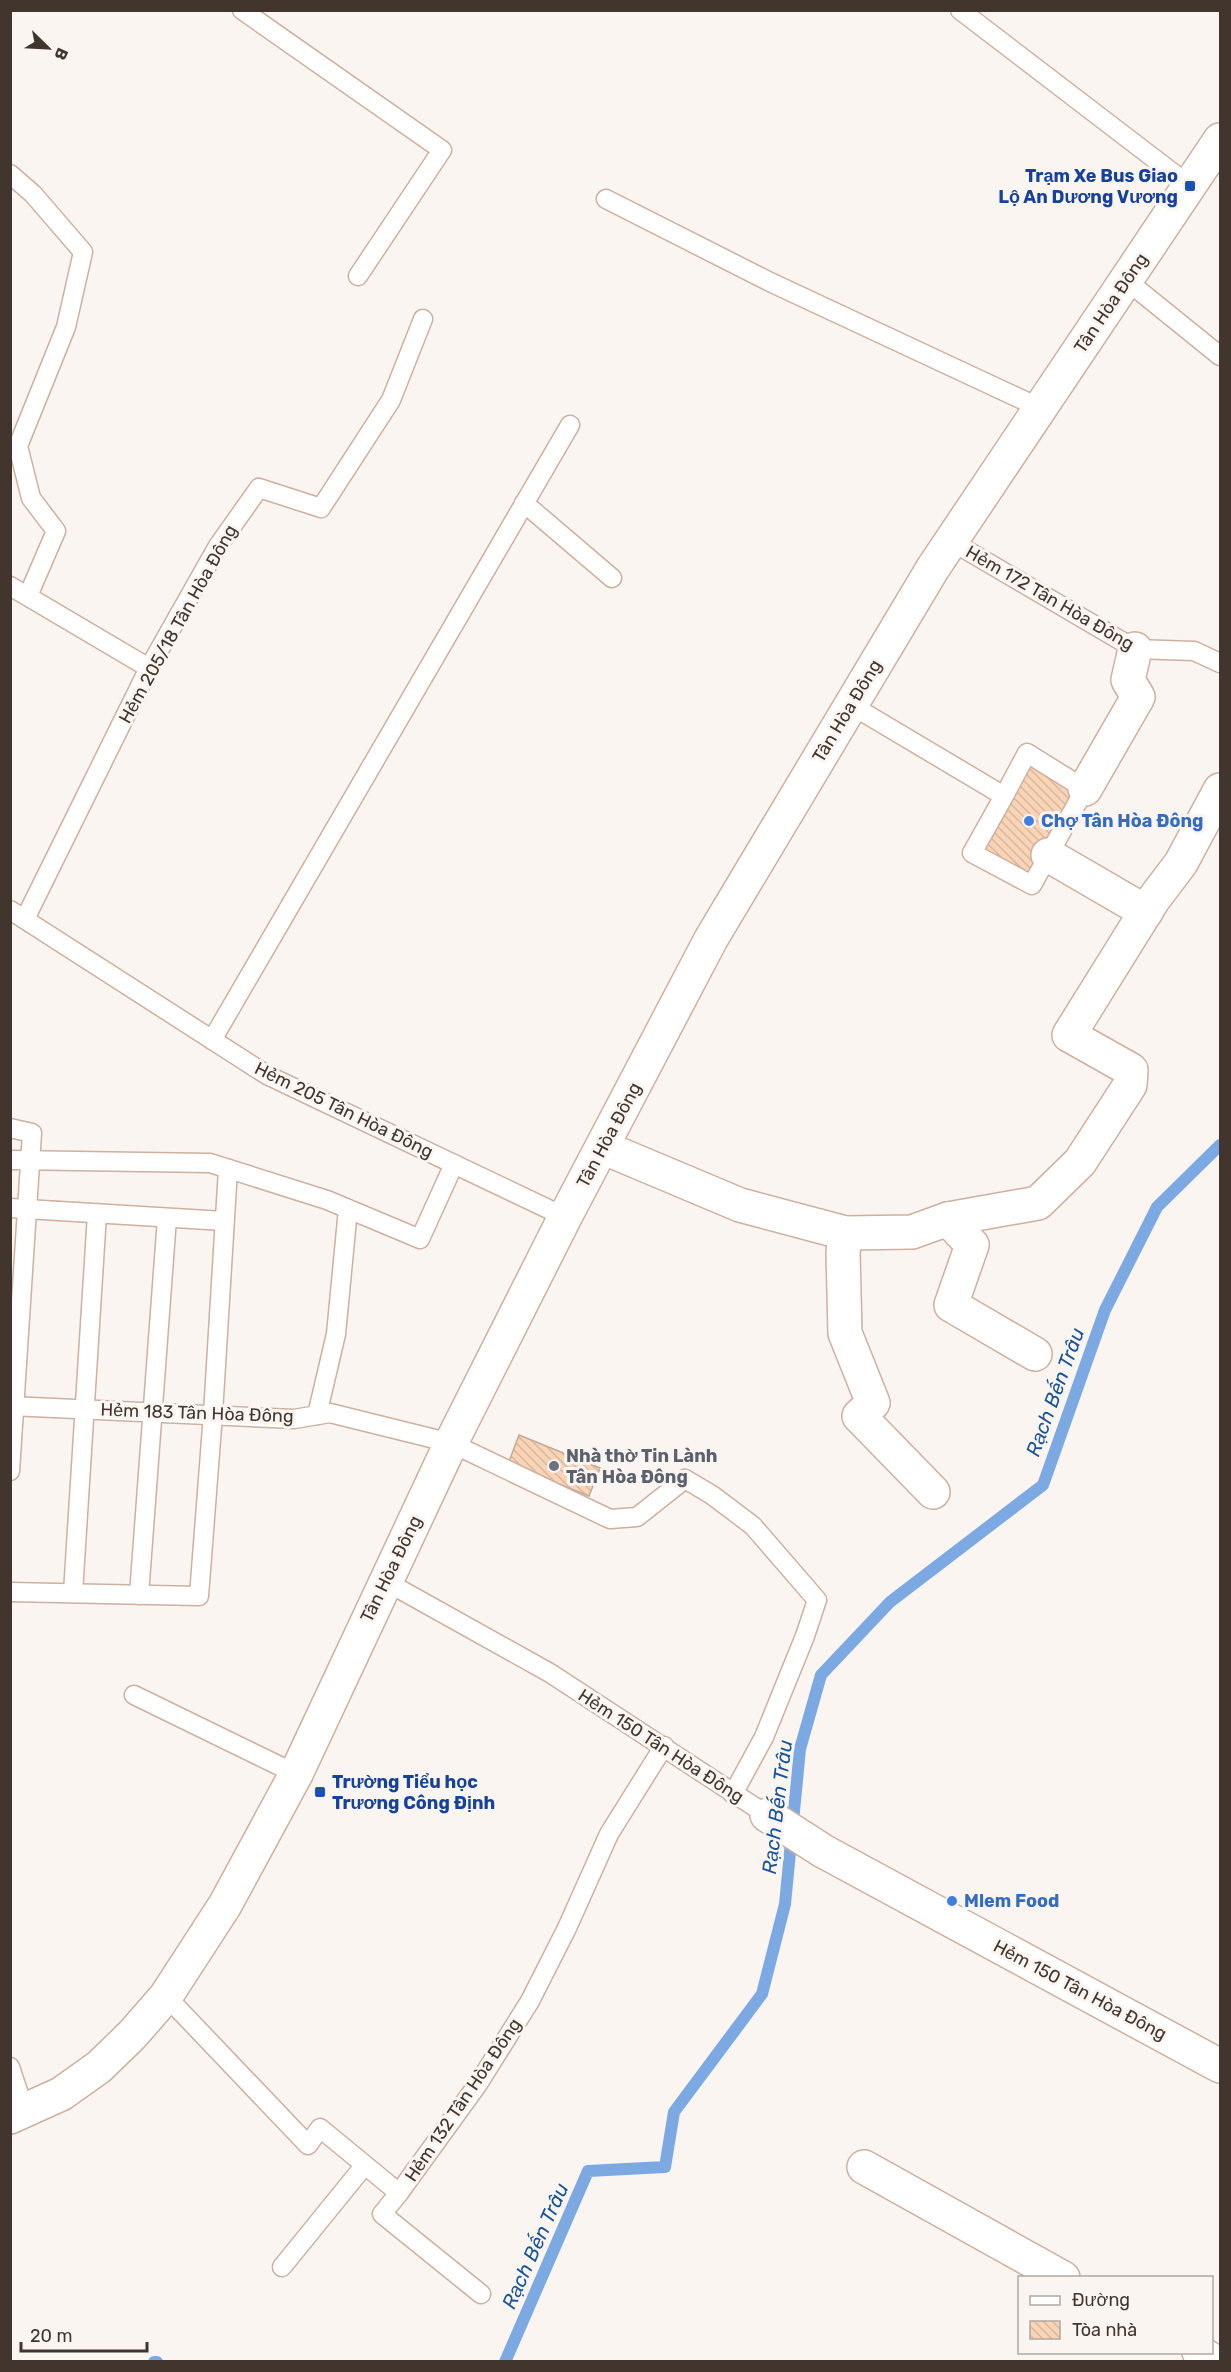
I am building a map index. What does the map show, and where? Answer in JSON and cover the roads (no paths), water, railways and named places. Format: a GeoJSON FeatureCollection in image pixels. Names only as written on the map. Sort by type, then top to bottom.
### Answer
{"type":"FeatureCollection","features":[{"type":"Feature","properties":{"kind":"street","name":"Tân Hòa Đông"},"geometry":{"type":"LineString","coordinates":[[18,2114],[61,2094],[99,2067],[132,2035],[166,1996],[225,1905],[296,1774],[451,1443],[565,1217],[711,939],[951,541],[1221,140]]}},
{"type":"Feature","properties":{"kind":"street"},"geometry":{"type":"LineString","coordinates":[[1084,789],[1138,697],[1128,680],[1135,649]]}},
{"type":"Feature","properties":{"kind":"street"},"geometry":{"type":"LineString","coordinates":[[602,1147],[740,1205],[845,1233],[912,1232],[948,1219],[1038,1203],[1080,1162],[1130,1085],[1131,1070],[1069,1035],[1146,912],[1182,863],[1221,790]]}},
{"type":"Feature","properties":{"kind":"street"},"geometry":{"type":"LineString","coordinates":[[1048,855],[1146,912]]}},
{"type":"Feature","properties":{"kind":"street"},"geometry":{"type":"LineString","coordinates":[[948,1219],[972,1245],[951,1305],[1035,1354]]}},
{"type":"Feature","properties":{"kind":"street"},"geometry":{"type":"LineString","coordinates":[[845,1233],[843,1253],[845,1333],[873,1403],[859,1416],[933,1492]]}},
{"type":"Feature","properties":{"kind":"street","name":"Hẻm 150 Tân Hòa Đông"},"geometry":{"type":"LineString","coordinates":[[766,1815],[824,1851],[1221,2066]]}},
{"type":"Feature","properties":{"kind":"street"},"geometry":{"type":"LineString","coordinates":[[864,2167],[1062,2276]]}},
{"type":"Feature","properties":{"kind":"lane"},"geometry":{"type":"LineString","coordinates":[[242,10],[442,150],[358,276]]}},
{"type":"Feature","properties":{"kind":"lane"},"geometry":{"type":"LineString","coordinates":[[960,10],[1190,186]]}},
{"type":"Feature","properties":{"kind":"lane"},"geometry":{"type":"LineString","coordinates":[[10,174],[33,194],[83,252],[66,327],[18,446],[31,498],[56,531],[28,596]]}},
{"type":"Feature","properties":{"kind":"lane"},"geometry":{"type":"LineString","coordinates":[[606,199],[770,282],[1040,408]]}},
{"type":"Feature","properties":{"kind":"lane"},"geometry":{"type":"LineString","coordinates":[[1126,280],[1221,356]]}},
{"type":"Feature","properties":{"kind":"lane","name":"Hẻm 205/18 Tân Hòa Đông"},"geometry":{"type":"LineString","coordinates":[[18,915],[149,668],[218,546],[259,488],[321,508],[391,400],[423,319]]}},
{"type":"Feature","properties":{"kind":"lane"},"geometry":{"type":"LineString","coordinates":[[212,1040],[570,425]]}},
{"type":"Feature","properties":{"kind":"lane"},"geometry":{"type":"LineString","coordinates":[[524,503],[612,578]]}},
{"type":"Feature","properties":{"kind":"lane","name":"Hẻm 172 Tân Hòa Đông"},"geometry":{"type":"LineString","coordinates":[[951,541],[1135,649],[1194,651],[1221,663]]}},
{"type":"Feature","properties":{"kind":"lane"},"geometry":{"type":"LineString","coordinates":[[10,586],[149,668]]}},
{"type":"Feature","properties":{"kind":"lane"},"geometry":{"type":"LineString","coordinates":[[851,705],[1004,796]]}},
{"type":"Feature","properties":{"kind":"lane"},"geometry":{"type":"LineString","coordinates":[[1027,753],[1084,789],[1032,885],[972,853],[1027,753]]}},
{"type":"Feature","properties":{"kind":"lane","name":"Hẻm 205 Tân Hòa Đông"},"geometry":{"type":"LineString","coordinates":[[18,915],[267,1075],[565,1217]]}},
{"type":"Feature","properties":{"kind":"lane"},"geometry":{"type":"LineString","coordinates":[[10,1128],[32,1133],[31,1160],[19,1209],[10,1471]]}},
{"type":"Feature","properties":{"kind":"lane"},"geometry":{"type":"LineString","coordinates":[[10,1160],[210,1163],[348,1209],[420,1239],[454,1164]]}},
{"type":"Feature","properties":{"kind":"lane"},"geometry":{"type":"LineString","coordinates":[[10,1592],[199,1596],[228,1168]]}},
{"type":"Feature","properties":{"kind":"lane"},"geometry":{"type":"LineString","coordinates":[[19,1209],[224,1221]]}},
{"type":"Feature","properties":{"kind":"lane"},"geometry":{"type":"LineString","coordinates":[[317,1415],[336,1334],[348,1209]]}},
{"type":"Feature","properties":{"kind":"lane"},"geometry":{"type":"LineString","coordinates":[[72,1593],[97,1214]]}},
{"type":"Feature","properties":{"kind":"lane"},"geometry":{"type":"LineString","coordinates":[[139,1595],[166,1218]]}},
{"type":"Feature","properties":{"kind":"lane","name":"Hẻm 183 Tân Hòa Đông"},"geometry":{"type":"LineString","coordinates":[[13,1406],[294,1419],[330,1413],[451,1443],[610,1520],[637,1517],[685,1479],[712,1495],[753,1526],[817,1600],[764,1737],[733,1794]]}},
{"type":"Feature","properties":{"kind":"lane","name":"Hẻm 150 Tân Hòa Đông"},"geometry":{"type":"LineString","coordinates":[[385,1581],[550,1673],[766,1815]]}},
{"type":"Feature","properties":{"kind":"lane"},"geometry":{"type":"LineString","coordinates":[[134,1695],[296,1774]]}},
{"type":"Feature","properties":{"kind":"lane","name":"Hẻm 132 Tân Hòa Đông"},"geometry":{"type":"LineString","coordinates":[[166,1996],[308,2145],[320,2128],[399,2193],[478,2084],[530,2001],[567,1928],[609,1834],[664,1746]]}},
{"type":"Feature","properties":{"kind":"lane"},"geometry":{"type":"LineString","coordinates":[[10,2067],[18,2114]]}},
{"type":"Feature","properties":{"kind":"lane"},"geometry":{"type":"LineString","coordinates":[[282,2267],[364,2166]]}},
{"type":"Feature","properties":{"kind":"lane"},"geometry":{"type":"LineString","coordinates":[[399,2193],[382,2214],[481,2294]]}},
{"type":"Feature","properties":{"kind":"waterway","name":"Rạch Bến Trâu"},"geometry":{"type":"LineString","coordinates":[[505,2362],[588,2171],[665,2167],[674,2112],[762,1994],[785,1904],[800,1749],[821,1675],[890,1602],[1043,1485],[1105,1310],[1157,1207],[1220,1145]]}},
{"type":"Feature","properties":{"kind":"place","name":"Trạm Xe Bus Giao Lộ An Dương Vương"},"geometry":{"type":"Point","coordinates":[1190,186]}},
{"type":"Feature","properties":{"kind":"place","name":"Chợ Tân Hòa Đông"},"geometry":{"type":"Point","coordinates":[1029,821]}},
{"type":"Feature","properties":{"kind":"place","name":"Nhà thờ Tin Lành Tân Hòa Đông"},"geometry":{"type":"Point","coordinates":[554,1466]}},
{"type":"Feature","properties":{"kind":"place","name":"Trường Tiểu học Trương Công Định"},"geometry":{"type":"Point","coordinates":[320,1792]}},
{"type":"Feature","properties":{"kind":"place","name":"Mlem Food"},"geometry":{"type":"Point","coordinates":[952,1901]}}]}
